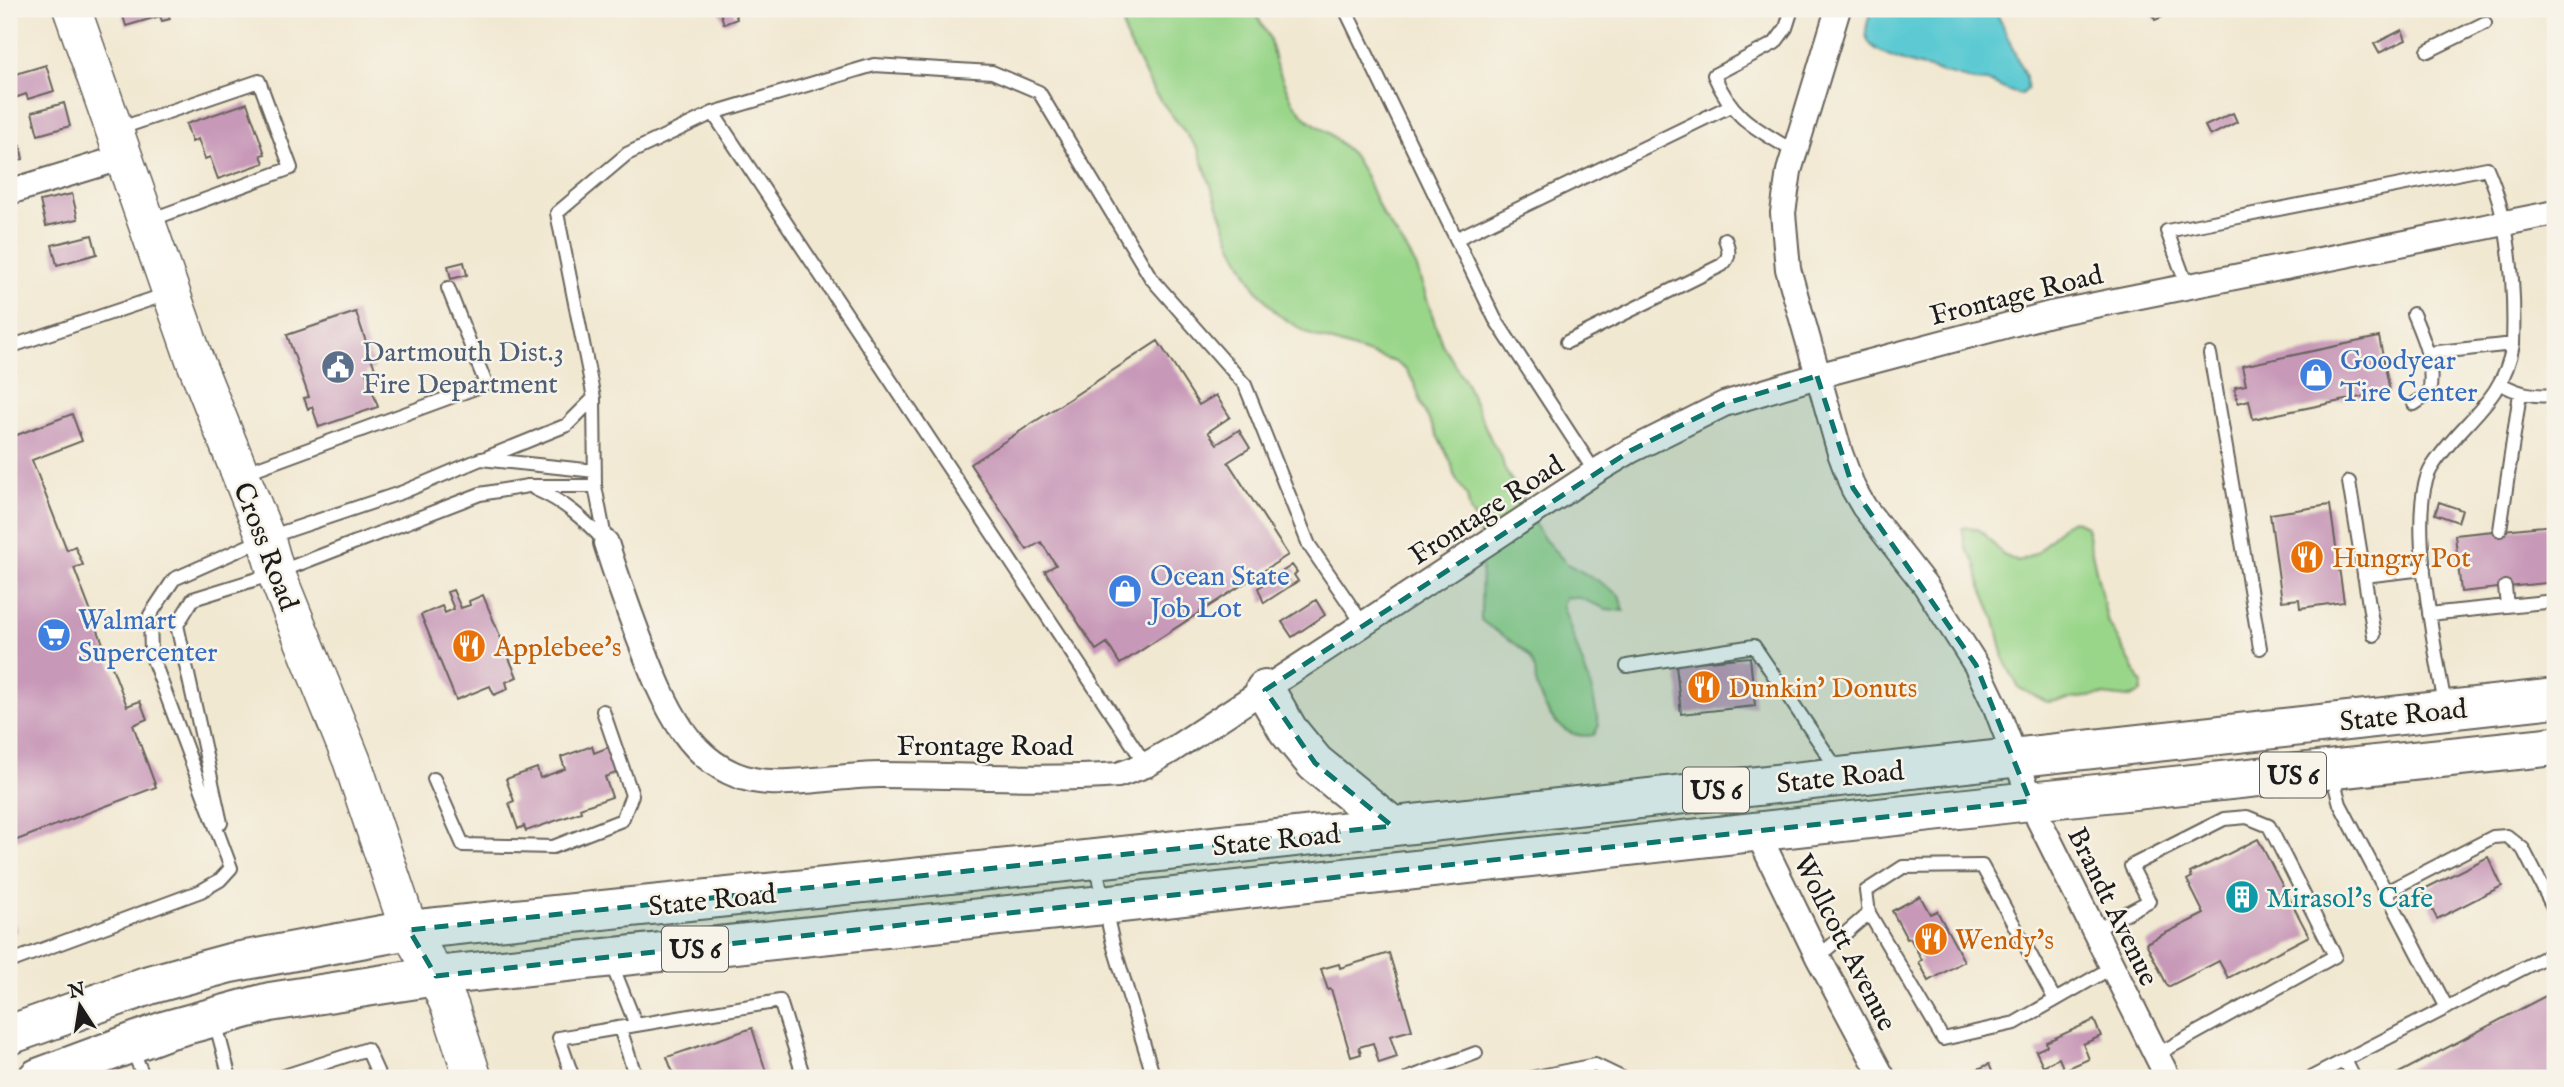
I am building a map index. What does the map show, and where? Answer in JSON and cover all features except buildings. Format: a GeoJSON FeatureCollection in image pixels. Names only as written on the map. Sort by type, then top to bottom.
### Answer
{"type":"FeatureCollection","features":[{"type":"Feature","properties":{"kind":"main road"},"geometry":{"type":"LineString","coordinates":[[1265,690],[1289,730],[1315,763],[1392,826]]}},
{"type":"Feature","properties":{"kind":"main road","name":"State Road"},"geometry":{"type":"LineString","coordinates":[[9,1035],[149,985],[230,963],[409,930],[1095,859],[2555,698]]}},
{"type":"Feature","properties":{"kind":"main road","name":"State Road"},"geometry":{"type":"LineString","coordinates":[[37,1078],[167,1030],[270,1002],[436,976],[2555,746]]}},
{"type":"Feature","properties":{"kind":"street","name":"Cross Road"},"geometry":{"type":"LineString","coordinates":[[72,9],[194,358],[266,538],[276,573],[352,761],[409,930],[436,976],[450,1007],[473,1078]]}},
{"type":"Feature","properties":{"kind":"street","name":"Brandt Avenue"},"geometry":{"type":"LineString","coordinates":[[1838,9],[1785,190],[1784,250],[1839,453],[1853,488],[1875,523],[1913,568],[1962,641],[1987,688],[2030,801],[2092,931],[2168,1078]]}},
{"type":"Feature","properties":{"kind":"street"},"geometry":{"type":"LineString","coordinates":[[9,192],[119,144]]}},
{"type":"Feature","properties":{"kind":"street","name":"Frontage Road"},"geometry":{"type":"LineString","coordinates":[[606,543],[618,583],[670,712],[694,746],[708,758],[737,775],[752,780],[771,781],[876,775],[1118,775],[1146,765],[1265,690],[1595,472],[1667,431],[1724,404],[1817,376],[2050,314],[2555,213]]}},
{"type":"Feature","properties":{"kind":"street","name":"Wollcott Avenue"},"geometry":{"type":"LineString","coordinates":[[1757,832],[1818,957],[1883,1078]]}},
{"type":"Feature","properties":{"kind":"lane"},"geometry":{"type":"LineString","coordinates":[[1345,9],[1494,319],[1595,472]]}},
{"type":"Feature","properties":{"kind":"lane"},"geometry":{"type":"LineString","coordinates":[[1792,9],[1786,28],[1775,43],[1714,75],[1730,106],[1749,124],[1795,152]]}},
{"type":"Feature","properties":{"kind":"lane"},"geometry":{"type":"LineString","coordinates":[[2428,51],[2485,23]]}},
{"type":"Feature","properties":{"kind":"lane"},"geometry":{"type":"LineString","coordinates":[[606,543],[595,486],[594,398],[556,213],[627,154],[713,113],[874,65],[992,72],[1039,92],[1151,278],[1245,385],[1310,545],[1363,624]]}},
{"type":"Feature","properties":{"kind":"lane"},"geometry":{"type":"LineString","coordinates":[[119,144],[259,80],[291,168],[146,222]]}},
{"type":"Feature","properties":{"kind":"lane"},"geometry":{"type":"LineString","coordinates":[[1456,239],[1730,106]]}},
{"type":"Feature","properties":{"kind":"lane"},"geometry":{"type":"LineString","coordinates":[[713,113],[1146,765]]}},
{"type":"Feature","properties":{"kind":"lane"},"geometry":{"type":"LineString","coordinates":[[2187,286],[2167,231],[2487,168],[2499,198],[2504,223],[2513,303],[2511,359],[2501,384],[2438,458],[2426,478],[2420,513],[2429,614],[2445,709]]}},
{"type":"Feature","properties":{"kind":"lane"},"geometry":{"type":"LineString","coordinates":[[1567,342],[1722,265],[1729,252],[1725,239]]}},
{"type":"Feature","properties":{"kind":"lane"},"geometry":{"type":"LineString","coordinates":[[240,474],[486,384],[448,288]]}},
{"type":"Feature","properties":{"kind":"lane"},"geometry":{"type":"LineString","coordinates":[[9,347],[171,292]]}},
{"type":"Feature","properties":{"kind":"lane"},"geometry":{"type":"LineString","coordinates":[[2413,314],[2429,353],[2431,379],[2429,394],[2414,404]]}},
{"type":"Feature","properties":{"kind":"lane"},"geometry":{"type":"LineString","coordinates":[[2429,353],[2513,344]]}},
{"type":"Feature","properties":{"kind":"lane"},"geometry":{"type":"LineString","coordinates":[[2210,354],[2260,648]]}},
{"type":"Feature","properties":{"kind":"lane"},"geometry":{"type":"LineString","coordinates":[[2501,384],[2520,393],[2555,395]]}},
{"type":"Feature","properties":{"kind":"lane"},"geometry":{"type":"LineString","coordinates":[[2500,530],[2520,393]]}},
{"type":"Feature","properties":{"kind":"lane"},"geometry":{"type":"LineString","coordinates":[[231,868],[151,654],[150,615],[174,579],[266,538],[403,492],[567,425],[594,398]]}},
{"type":"Feature","properties":{"kind":"lane"},"geometry":{"type":"LineString","coordinates":[[481,459],[595,471]]}},
{"type":"Feature","properties":{"kind":"lane"},"geometry":{"type":"LineString","coordinates":[[2349,482],[2374,635]]}},
{"type":"Feature","properties":{"kind":"lane"},"geometry":{"type":"LineString","coordinates":[[231,868],[177,625],[193,599],[276,573],[480,494],[528,486],[595,486]]}},
{"type":"Feature","properties":{"kind":"lane"},"geometry":{"type":"LineString","coordinates":[[528,486],[559,499],[583,517],[606,543]]}},
{"type":"Feature","properties":{"kind":"lane"},"geometry":{"type":"LineString","coordinates":[[2364,576],[2424,569]]}},
{"type":"Feature","properties":{"kind":"lane"},"geometry":{"type":"LineString","coordinates":[[2505,587],[2507,606]]}},
{"type":"Feature","properties":{"kind":"lane"},"geometry":{"type":"LineString","coordinates":[[2429,614],[2555,601]]}},
{"type":"Feature","properties":{"kind":"lane"},"geometry":{"type":"LineString","coordinates":[[1627,666],[1754,646],[1842,776]]}},
{"type":"Feature","properties":{"kind":"lane"},"geometry":{"type":"LineString","coordinates":[[434,779],[463,845],[552,847],[622,820],[632,795],[603,711]]}},
{"type":"Feature","properties":{"kind":"lane"},"geometry":{"type":"LineString","coordinates":[[2331,771],[2340,804],[2447,1008]]}},
{"type":"Feature","properties":{"kind":"lane"},"geometry":{"type":"LineString","coordinates":[[2092,931],[2149,901],[2132,866],[2224,819],[2247,817],[2269,826],[2335,956],[2156,1055]]}},
{"type":"Feature","properties":{"kind":"lane"},"geometry":{"type":"LineString","coordinates":[[2386,892],[2493,837],[2507,836],[2523,849],[2555,911]]}},
{"type":"Feature","properties":{"kind":"lane"},"geometry":{"type":"LineString","coordinates":[[1095,859],[1103,905],[1154,1078]]}},
{"type":"Feature","properties":{"kind":"lane"},"geometry":{"type":"LineString","coordinates":[[2054,1000],[1982,866],[1903,867],[1866,891],[1869,913],[1943,1039],[2015,1023],[2111,968]]}},
{"type":"Feature","properties":{"kind":"lane"},"geometry":{"type":"LineString","coordinates":[[9,962],[201,891],[220,880],[231,868]]}},
{"type":"Feature","properties":{"kind":"lane"},"geometry":{"type":"LineString","coordinates":[[1818,957],[1869,913]]}},
{"type":"Feature","properties":{"kind":"lane"},"geometry":{"type":"LineString","coordinates":[[2310,1078],[2555,952]]}},
{"type":"Feature","properties":{"kind":"lane"},"geometry":{"type":"LineString","coordinates":[[609,958],[636,1025]]}},
{"type":"Feature","properties":{"kind":"lane"},"geometry":{"type":"LineString","coordinates":[[573,1078],[559,1038],[780,1001],[804,1078]]}},
{"type":"Feature","properties":{"kind":"lane"},"geometry":{"type":"LineString","coordinates":[[214,1017],[230,1078]]}},
{"type":"Feature","properties":{"kind":"lane"},"geometry":{"type":"LineString","coordinates":[[620,1028],[636,1078]]}},
{"type":"Feature","properties":{"kind":"lane"},"geometry":{"type":"LineString","coordinates":[[130,1043],[144,1078]]}},
{"type":"Feature","properties":{"kind":"lane"},"geometry":{"type":"LineString","coordinates":[[278,1078],[367,1049],[380,1078]]}},
{"type":"Feature","properties":{"kind":"lane"},"geometry":{"type":"LineString","coordinates":[[1409,1078],[1476,1053]]}},
{"type":"Feature","properties":{"kind":"lane"},"geometry":{"type":"LineString","coordinates":[[2345,1060],[2354,1078]]}},
{"type":"Feature","properties":{"kind":"lane"},"geometry":{"type":"LineString","coordinates":[[1531,1078],[1595,1065],[1622,1078]]}},
{"type":"Feature","properties":{"kind":"highlighted area"},"geometry":{"type":"Polygon","coordinates":[[[1817,376],[1853,488],[1976,665],[2030,801],[436,976],[409,930],[1392,826],[1315,763],[1265,690],[1630,451],[1724,404],[1817,376]]]}},
{"type":"Feature","properties":{"kind":"green space"},"geometry":{"type":"Polygon","coordinates":[[[1121,9],[1253,9],[1269,37],[1276,65],[1292,101],[1306,118],[1330,134],[1352,154],[1365,175],[1381,212],[1416,266],[1442,344],[1465,381],[1505,470],[1523,498],[1532,520],[1545,540],[1567,564],[1619,595],[1624,611],[1606,609],[1580,598],[1566,597],[1562,604],[1592,691],[1599,725],[1594,735],[1572,733],[1555,721],[1539,693],[1534,666],[1529,656],[1481,620],[1482,548],[1476,522],[1467,496],[1454,475],[1451,462],[1406,370],[1395,362],[1311,335],[1277,314],[1254,286],[1232,245],[1198,149],[1154,92],[1125,35],[1121,9]]]}},
{"type":"Feature","properties":{"kind":"green space"},"geometry":{"type":"Polygon","coordinates":[[[2073,520],[2086,526],[2107,619],[2142,684],[2141,692],[2128,698],[2103,695],[2047,702],[2019,688],[2005,662],[1995,620],[1979,581],[1976,564],[1966,548],[1962,528],[1975,528],[1985,534],[2004,554],[2018,562],[2037,553],[2064,524],[2073,520]]]}},
{"type":"Feature","properties":{"kind":"water"},"geometry":{"type":"Polygon","coordinates":[[[1872,9],[1995,9],[2025,76],[2028,89],[2022,94],[2014,93],[1991,83],[1973,81],[1885,54],[1868,41],[1867,25],[1872,9]]]}},
{"type":"Feature","properties":{"kind":"place","name":"Dartmouth Dist.3 Fire Department"},"geometry":{"type":"Point","coordinates":[338,367]}},
{"type":"Feature","properties":{"kind":"place","name":"Goodyear Tire Center"},"geometry":{"type":"Point","coordinates":[2316,375]}},
{"type":"Feature","properties":{"kind":"place","name":"Hungry Pot"},"geometry":{"type":"Point","coordinates":[2307,557]}},
{"type":"Feature","properties":{"kind":"place","name":"Ocean State Job Lot"},"geometry":{"type":"Point","coordinates":[1125,591]}},
{"type":"Feature","properties":{"kind":"place","name":"Walmart Supercenter"},"geometry":{"type":"Point","coordinates":[54,635]}},
{"type":"Feature","properties":{"kind":"place","name":"Applebee's"},"geometry":{"type":"Point","coordinates":[469,646]}},
{"type":"Feature","properties":{"kind":"place","name":"Dunkin' Donuts"},"geometry":{"type":"Point","coordinates":[1704,687]}},
{"type":"Feature","properties":{"kind":"place","name":"Mirasol's Cafe"},"geometry":{"type":"Point","coordinates":[2242,897]}},
{"type":"Feature","properties":{"kind":"place","name":"Wendy's"},"geometry":{"type":"Point","coordinates":[1931,939]}}]}
